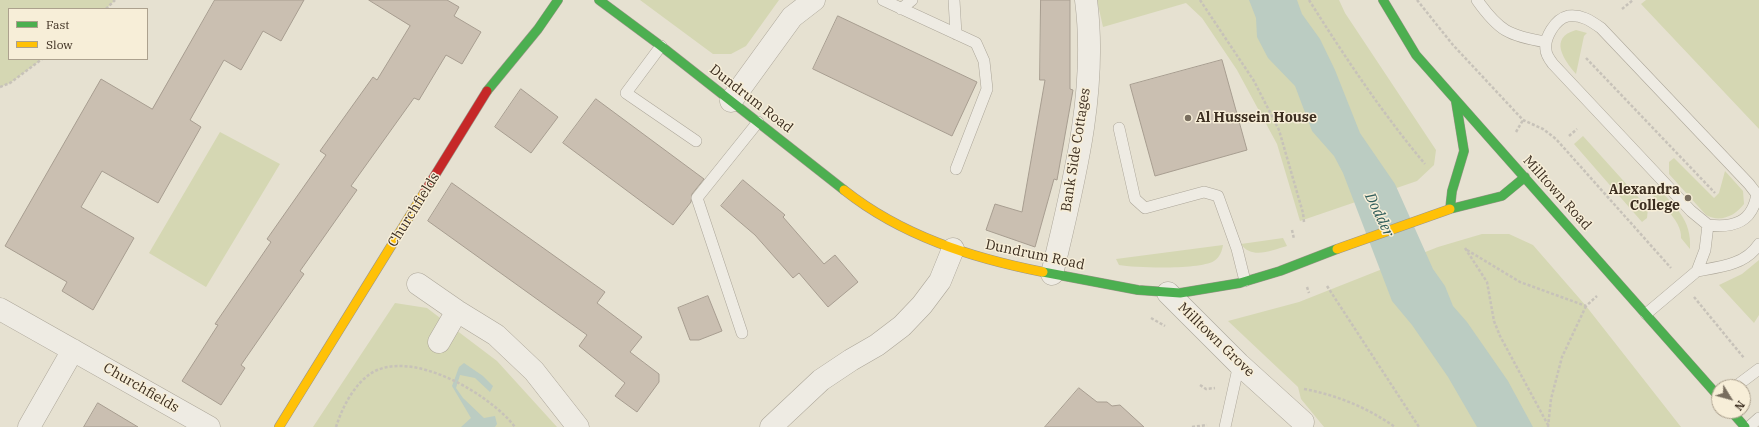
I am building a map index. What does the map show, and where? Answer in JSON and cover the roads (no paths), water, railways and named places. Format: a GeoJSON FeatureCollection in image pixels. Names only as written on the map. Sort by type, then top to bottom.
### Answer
{"type":"FeatureCollection","features":[{"type":"Feature","properties":{"kind":"main road","name":"Churchfields"},"geometry":{"type":"LineString","coordinates":[[279,427],[488,90],[538,29],[558,0]]}},
{"type":"Feature","properties":{"kind":"main road","name":"Dundrum Road"},"geometry":{"type":"LineString","coordinates":[[599,0],[661,46],[855,199],[879,214],[953,249],[996,262],[1052,274],[1168,293],[1193,292],[1245,281],[1302,264],[1319,256],[1450,209],[1502,196],[1525,177]]}},
{"type":"Feature","properties":{"kind":"main road","name":"Milltown Road"},"geometry":{"type":"LineString","coordinates":[[1383,0],[1416,55],[1456,102],[1616,279],[1711,388]]}},
{"type":"Feature","properties":{"kind":"main road"},"geometry":{"type":"LineString","coordinates":[[1450,209],[1452,191],[1464,151],[1456,102]]}},
{"type":"Feature","properties":{"kind":"main road"},"geometry":{"type":"LineString","coordinates":[[1738,419],[1745,427]]}},
{"type":"Feature","properties":{"kind":"street"},"geometry":{"type":"LineString","coordinates":[[731,101],[792,17],[814,0]]}},
{"type":"Feature","properties":{"kind":"street","name":"Bank Side Cottages"},"geometry":{"type":"LineString","coordinates":[[1052,274],[1066,213],[1082,130],[1088,88],[1089,19],[1086,0]]}},
{"type":"Feature","properties":{"kind":"street"},"geometry":{"type":"LineString","coordinates":[[771,427],[821,380],[877,345],[902,326],[922,305],[940,281],[953,249]]}},
{"type":"Feature","properties":{"kind":"street"},"geometry":{"type":"LineString","coordinates":[[418,284],[457,312],[496,335],[534,371],[578,427]]}},
{"type":"Feature","properties":{"kind":"street","name":"Milltown Grove"},"geometry":{"type":"LineString","coordinates":[[1168,293],[1239,364],[1265,386],[1305,424]]}},
{"type":"Feature","properties":{"kind":"street","name":"Churchfields"},"geometry":{"type":"LineString","coordinates":[[0,309],[209,427]]}},
{"type":"Feature","properties":{"kind":"street"},"geometry":{"type":"LineString","coordinates":[[439,342],[457,312]]}},
{"type":"Feature","properties":{"kind":"street"},"geometry":{"type":"LineString","coordinates":[[29,427],[73,350]]}},
{"type":"Feature","properties":{"kind":"lane"},"geometry":{"type":"LineString","coordinates":[[883,0],[976,43],[984,61],[986,89],[956,169]]}},
{"type":"Feature","properties":{"kind":"lane"},"geometry":{"type":"LineString","coordinates":[[901,9],[912,0]]}},
{"type":"Feature","properties":{"kind":"lane"},"geometry":{"type":"LineString","coordinates":[[954,0],[956,34]]}},
{"type":"Feature","properties":{"kind":"lane"},"geometry":{"type":"LineString","coordinates":[[1477,0],[1494,22],[1506,32],[1521,38],[1546,42]]}},
{"type":"Feature","properties":{"kind":"lane"},"geometry":{"type":"LineString","coordinates":[[1566,16],[1576,16],[1590,20],[1601,28],[1758,195],[1752,209],[1745,217],[1729,227],[1708,225],[1691,211],[1553,64],[1546,51],[1546,42],[1551,28],[1566,16]]}},
{"type":"Feature","properties":{"kind":"lane"},"geometry":{"type":"LineString","coordinates":[[661,46],[626,93],[696,141]]}},
{"type":"Feature","properties":{"kind":"lane"},"geometry":{"type":"LineString","coordinates":[[742,333],[697,198],[758,122]]}},
{"type":"Feature","properties":{"kind":"lane"},"geometry":{"type":"LineString","coordinates":[[1118,128],[1135,199],[1145,208],[1204,192],[1218,196],[1245,281]]}},
{"type":"Feature","properties":{"kind":"lane"},"geometry":{"type":"LineString","coordinates":[[1646,314],[1697,271],[1705,250],[1708,225]]}},
{"type":"Feature","properties":{"kind":"lane"},"geometry":{"type":"LineString","coordinates":[[1697,271],[1720,267],[1744,260],[1759,244]]}},
{"type":"Feature","properties":{"kind":"lane"},"geometry":{"type":"LineString","coordinates":[[1225,427],[1239,364]]}},
{"type":"Feature","properties":{"kind":"lane"},"geometry":{"type":"LineString","coordinates":[[1746,379],[1757,371]]}},
{"type":"Feature","properties":{"kind":"lane"},"geometry":{"type":"LineString","coordinates":[[1750,427],[1759,418]]}},
{"type":"Feature","properties":{"kind":"water","name":"Dodder"},"geometry":{"type":"Polygon","coordinates":[[[1249,0],[1297,0],[1302,14],[1320,39],[1335,70],[1360,133],[1395,184],[1433,269],[1445,286],[1453,306],[1467,322],[1508,381],[1533,427],[1477,427],[1448,377],[1412,325],[1392,301],[1343,173],[1334,156],[1312,131],[1295,86],[1268,58],[1257,37],[1256,18],[1249,0]]]}},
{"type":"Feature","properties":{"kind":"water"},"geometry":{"type":"Polygon","coordinates":[[[464,363],[483,376],[493,386],[490,392],[475,378],[460,375],[456,388],[463,398],[484,418],[495,416],[497,424],[495,427],[461,427],[471,418],[452,386],[459,367],[464,363]]]}},
{"type":"Feature","properties":{"kind":"place","name":"Al Hussein House"},"geometry":{"type":"Point","coordinates":[1188,118]}},
{"type":"Feature","properties":{"kind":"place","name":"Alexandra College"},"geometry":{"type":"Point","coordinates":[1688,198]}}]}
